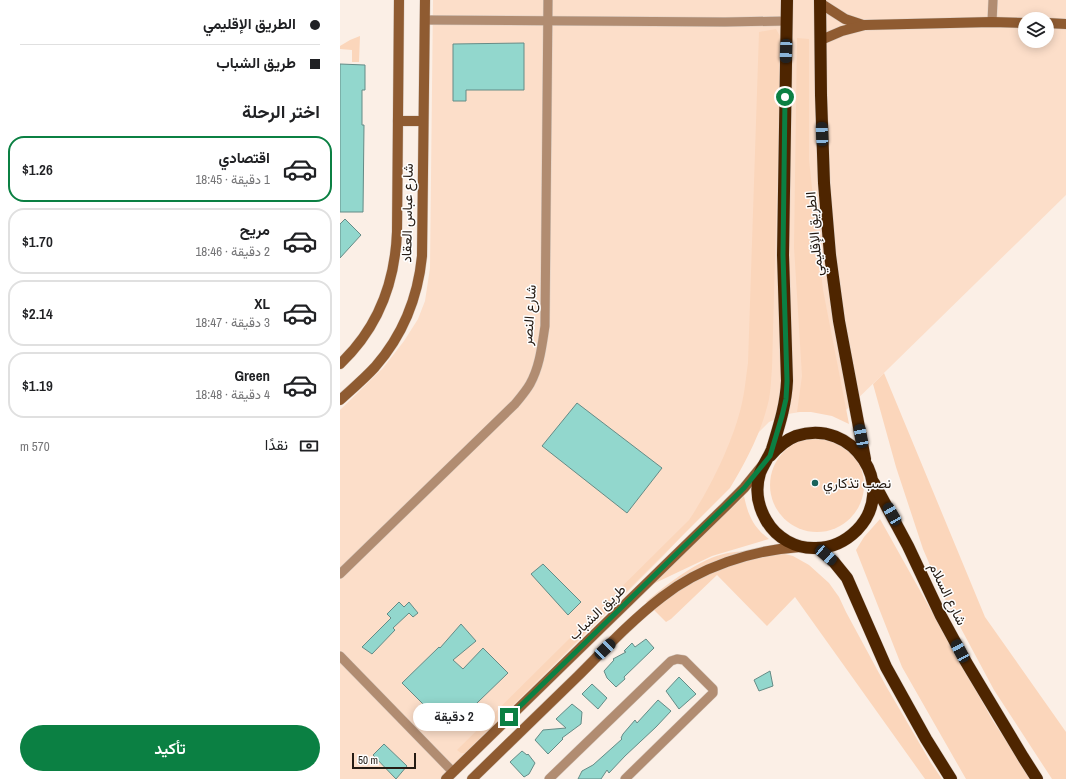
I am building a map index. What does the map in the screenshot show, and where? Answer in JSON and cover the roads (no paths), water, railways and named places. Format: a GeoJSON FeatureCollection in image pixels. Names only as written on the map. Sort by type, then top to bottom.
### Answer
{"type":"FeatureCollection","features":[{"type":"Feature","properties":{"kind":"highway","name":"الطريق الإقليمي"},"geometry":{"type":"LineString","coordinates":[[768,459],[782,416],[786,399],[787,381],[783,255],[787,0]]}},
{"type":"Feature","properties":{"kind":"highway","name":"الطريق الإقليمي"},"geometry":{"type":"LineString","coordinates":[[820,1],[822,134],[824,183],[830,255],[839,320],[866,462]]}},
{"type":"Feature","properties":{"kind":"highway"},"geometry":{"type":"LineString","coordinates":[[811,433],[827,434],[843,439],[856,449],[866,462],[872,480],[872,505],[861,526],[842,542],[831,546],[818,548],[802,547],[789,542],[778,535],[769,525],[762,513],[758,501],[760,474],[768,459],[781,444],[795,436],[811,433]]}},
{"type":"Feature","properties":{"kind":"highway","name":"شارع السلام"},"geometry":{"type":"LineString","coordinates":[[872,480],[908,546],[941,616],[966,662],[1037,779]]}},
{"type":"Feature","properties":{"kind":"highway"},"geometry":{"type":"LineString","coordinates":[[818,548],[834,562],[847,578],[886,667],[926,739],[951,779]]}},
{"type":"Feature","properties":{"kind":"street","name":"شارع عباس العقاد"},"geometry":{"type":"LineString","coordinates":[[340,364],[362,340],[374,321],[384,300],[392,273],[396,252],[399,0]]}},
{"type":"Feature","properties":{"kind":"street","name":"شارع عباس العقاد"},"geometry":{"type":"LineString","coordinates":[[340,400],[376,366],[392,346],[405,322],[418,283],[422,256],[425,0]]}},
{"type":"Feature","properties":{"kind":"street","name":"شارع النصر"},"geometry":{"type":"LineString","coordinates":[[340,574],[515,404],[530,384],[536,372],[545,326],[548,0]]}},
{"type":"Feature","properties":{"kind":"street"},"geometry":{"type":"LineString","coordinates":[[992,22],[993,0]]}},
{"type":"Feature","properties":{"kind":"street"},"geometry":{"type":"LineString","coordinates":[[820,1],[845,19],[865,25]]}},
{"type":"Feature","properties":{"kind":"street"},"geometry":{"type":"LineString","coordinates":[[425,20],[787,22]]}},
{"type":"Feature","properties":{"kind":"street"},"geometry":{"type":"LineString","coordinates":[[821,40],[842,31],[865,25],[1018,23]]}},
{"type":"Feature","properties":{"kind":"street"},"geometry":{"type":"LineString","coordinates":[[1054,23],[1066,24]]}},
{"type":"Feature","properties":{"kind":"street"},"geometry":{"type":"LineString","coordinates":[[398,121],[423,121]]}},
{"type":"Feature","properties":{"kind":"street","name":"طريق الشباب"},"geometry":{"type":"LineString","coordinates":[[449,776],[723,509],[744,488],[768,459]]}},
{"type":"Feature","properties":{"kind":"street"},"geometry":{"type":"LineString","coordinates":[[472,779],[633,622],[662,596],[697,575],[735,560],[766,551],[802,547]]}},
{"type":"Feature","properties":{"kind":"street"},"geometry":{"type":"LineString","coordinates":[[340,656],[449,776]]}},
{"type":"Feature","properties":{"kind":"street"},"geometry":{"type":"LineString","coordinates":[[549,779],[671,661],[677,659],[684,660],[713,689],[713,693],[624,779]]}},
{"type":"Feature","properties":{"kind":"place","name":"نصب تذكاري"},"geometry":{"type":"Point","coordinates":[815,483]}}]}
